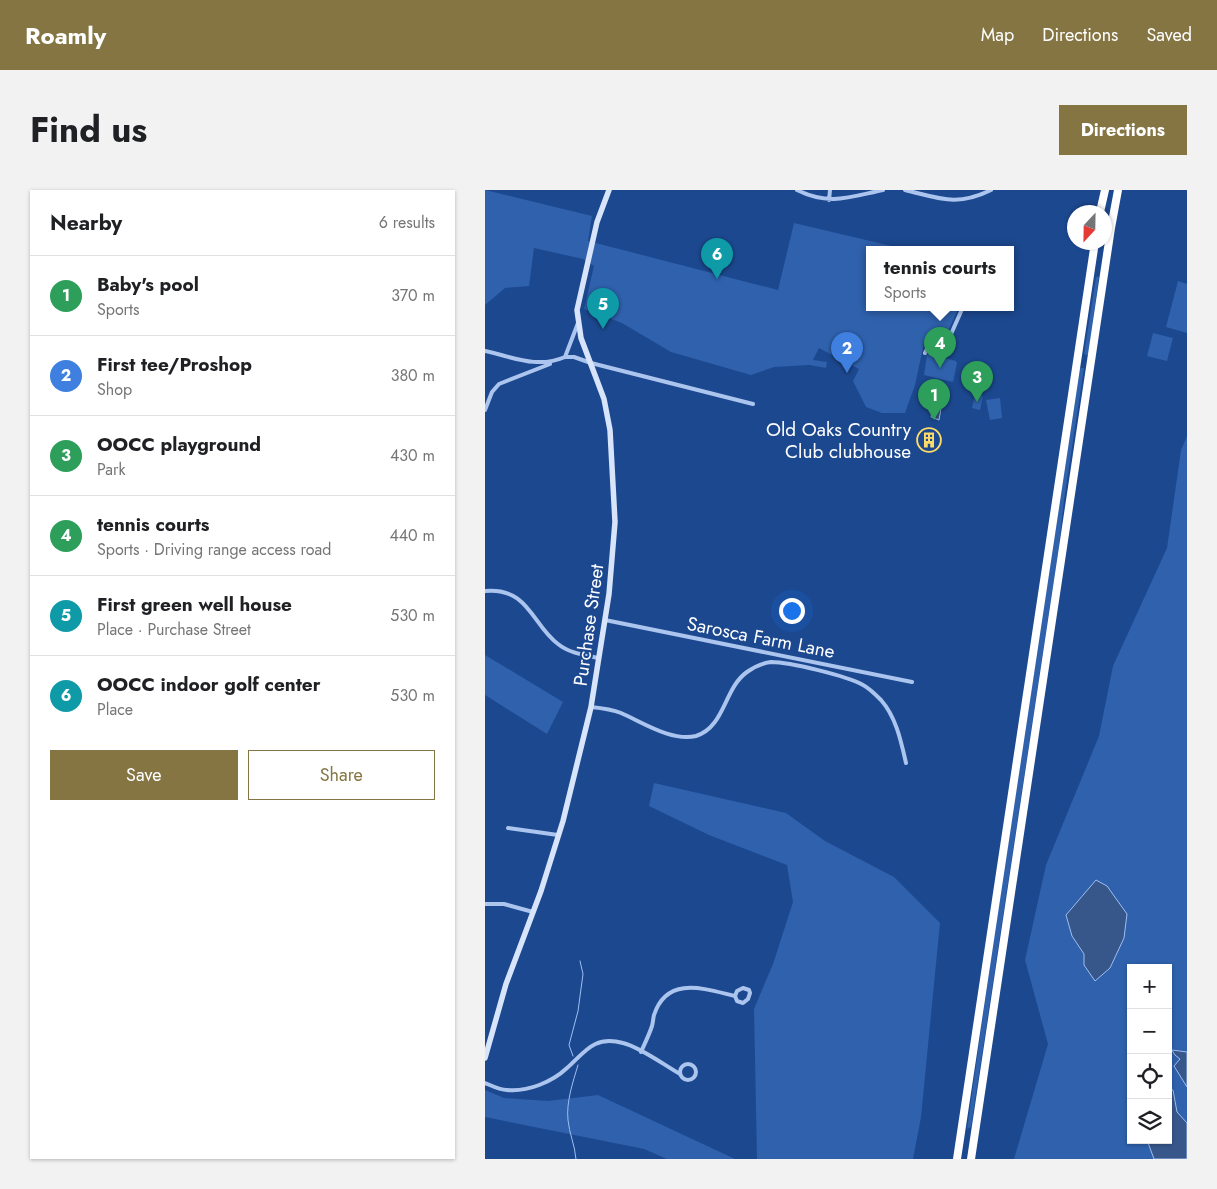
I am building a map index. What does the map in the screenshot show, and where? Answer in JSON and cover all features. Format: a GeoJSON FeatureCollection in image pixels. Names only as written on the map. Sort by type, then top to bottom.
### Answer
{"type":"FeatureCollection","features":[{"type":"Feature","properties":{"kind":"highway"},"geometry":{"type":"LineString","coordinates":[[1101,190],[1101,203]]}},
{"type":"Feature","properties":{"kind":"highway"},"geometry":{"type":"LineString","coordinates":[[1101,203],[1105,190]]}},
{"type":"Feature","properties":{"kind":"highway"},"geometry":{"type":"LineString","coordinates":[[971,1159],[1118,190]]}},
{"type":"Feature","properties":{"kind":"highway"},"geometry":{"type":"LineString","coordinates":[[957,1159],[1094,250]]}},
{"type":"Feature","properties":{"kind":"main road","name":"Purchase Street"},"geometry":{"type":"LineString","coordinates":[[485,1058],[507,980],[533,912],[559,835],[577,768],[591,707],[609,594],[615,522],[612,448],[608,415],[581,338],[577,310],[597,222],[609,190]]}},
{"type":"Feature","properties":{"kind":"street"},"geometry":{"type":"LineString","coordinates":[[797,190],[812,197],[829,200],[857,197],[883,190]]}},
{"type":"Feature","properties":{"kind":"street"},"geometry":{"type":"LineString","coordinates":[[829,200],[830,190]]}},
{"type":"Feature","properties":{"kind":"street"},"geometry":{"type":"LineString","coordinates":[[905,190],[953,200],[968,199],[991,190]]}},
{"type":"Feature","properties":{"kind":"street"},"geometry":{"type":"LineString","coordinates":[[925,352],[927,349],[945,350],[961,311]]}},
{"type":"Feature","properties":{"kind":"street"},"geometry":{"type":"LineString","coordinates":[[565,357],[578,323]]}},
{"type":"Feature","properties":{"kind":"street"},"geometry":{"type":"LineString","coordinates":[[485,351],[537,363],[552,363]]}},
{"type":"Feature","properties":{"kind":"street"},"geometry":{"type":"LineString","coordinates":[[485,410],[499,384],[565,357],[575,357],[591,363],[753,404]]}},
{"type":"Feature","properties":{"kind":"street"},"geometry":{"type":"LineString","coordinates":[[485,592],[501,592],[510,595],[531,611],[549,637],[557,644],[574,653],[598,658]]}},
{"type":"Feature","properties":{"kind":"street","name":"Sarosca Farm Lane"},"geometry":{"type":"LineString","coordinates":[[605,620],[912,682]]}},
{"type":"Feature","properties":{"kind":"street"},"geometry":{"type":"LineString","coordinates":[[591,707],[611,710],[678,737],[695,736],[703,732],[717,719],[737,681],[746,672],[765,663],[773,662],[794,665],[839,676],[865,686],[881,700],[889,712],[897,729],[906,763]]}},
{"type":"Feature","properties":{"kind":"street"},"geometry":{"type":"LineString","coordinates":[[508,828],[559,835]]}},
{"type":"Feature","properties":{"kind":"street"},"geometry":{"type":"LineString","coordinates":[[485,904],[503,904],[533,912]]}},
{"type":"Feature","properties":{"kind":"street"},"geometry":{"type":"LineString","coordinates":[[641,1052],[652,1027],[654,1014],[672,992],[679,988],[696,987],[735,996]]}},
{"type":"Feature","properties":{"kind":"street"},"geometry":{"type":"LineString","coordinates":[[485,1083],[507,1090],[531,1088],[542,1084],[567,1068],[580,1053],[592,1045],[608,1041],[621,1042],[680,1074],[683,1078],[690,1079],[695,1074],[695,1069],[689,1064],[684,1064],[680,1068],[680,1074]]}},
{"type":"Feature","properties":{"kind":"shaded area"},"geometry":{"type":"Polygon","coordinates":[[[485,190],[592,216],[588,241],[778,290],[794,223],[891,246],[866,246],[866,311],[957,311],[941,347],[924,343],[915,385],[905,413],[882,413],[866,407],[853,381],[859,369],[819,348],[813,360],[827,362],[826,368],[809,365],[774,367],[751,375],[671,352],[622,323],[584,309],[594,266],[583,259],[534,248],[529,286],[505,288],[485,305],[485,190]]]}},
{"type":"Feature","properties":{"kind":"shaded area"},"geometry":{"type":"Polygon","coordinates":[[[1096,277],[1099,277],[1088,355],[1086,355],[1084,354],[1096,277]]]}},
{"type":"Feature","properties":{"kind":"shaded area"},"geometry":{"type":"Polygon","coordinates":[[[1178,281],[1187,284],[1187,333],[1166,327],[1178,281]]]}},
{"type":"Feature","properties":{"kind":"shaded area"},"geometry":{"type":"Polygon","coordinates":[[[1153,333],[1173,338],[1167,361],[1147,356],[1153,333]]]}},
{"type":"Feature","properties":{"kind":"shaded area"},"geometry":{"type":"Polygon","coordinates":[[[927,355],[956,361],[953,382],[924,375],[927,355]]]}},
{"type":"Feature","properties":{"kind":"shaded area"},"geometry":{"type":"Polygon","coordinates":[[[1080,368],[1084,368],[1059,546],[971,1127],[967,1129],[991,958],[1080,368]]]}},
{"type":"Feature","properties":{"kind":"shaded area"},"geometry":{"type":"Polygon","coordinates":[[[975,394],[983,396],[980,410],[972,408],[975,394]]]}},
{"type":"Feature","properties":{"kind":"shaded area"},"geometry":{"type":"Polygon","coordinates":[[[1000,398],[1002,418],[990,420],[986,400],[1000,398]]]}},
{"type":"Feature","properties":{"kind":"shaded area"},"geometry":{"type":"Polygon","coordinates":[[[934,401],[942,403],[939,420],[931,417],[934,401]]]}},
{"type":"Feature","properties":{"kind":"shaded area"},"geometry":{"type":"Polygon","coordinates":[[[1187,436],[1187,1159],[1014,1159],[1048,1044],[1025,960],[1046,865],[1099,736],[1113,666],[1167,548],[1181,450],[1187,436]]]}},
{"type":"Feature","properties":{"kind":"shaded area"},"geometry":{"type":"Polygon","coordinates":[[[485,655],[563,702],[547,734],[485,695],[485,655]]]}},
{"type":"Feature","properties":{"kind":"shaded area"},"geometry":{"type":"Polygon","coordinates":[[[654,783],[786,813],[825,841],[894,877],[940,923],[921,1117],[913,1159],[757,1159],[754,1009],[773,964],[793,902],[787,865],[709,835],[649,806],[654,783]]]}},
{"type":"Feature","properties":{"kind":"shaded area"},"geometry":{"type":"Polygon","coordinates":[[[1096,880],[1107,886],[1127,914],[1124,938],[1110,968],[1095,981],[1084,965],[1084,954],[1072,936],[1066,915],[1096,880]]]}},
{"type":"Feature","properties":{"kind":"shaded area"},"geometry":{"type":"Polygon","coordinates":[[[1172,1050],[1187,1052],[1187,1087],[1174,1066],[1180,1059],[1172,1050]]]}},
{"type":"Feature","properties":{"kind":"shaded area"},"geometry":{"type":"Polygon","coordinates":[[[485,1090],[504,1098],[548,1101],[598,1095],[735,1159],[667,1159],[644,1149],[485,1117],[485,1090]]]}},
{"type":"Feature","properties":{"kind":"shaded area"},"geometry":{"type":"Polygon","coordinates":[[[1172,1090],[1177,1112],[1187,1123],[1187,1159],[1154,1159],[1148,1144],[1172,1144],[1172,1090]]]}},
{"type":"Feature","properties":{"kind":"waterway"},"geometry":{"type":"LineString","coordinates":[[573,1056],[569,1045],[578,1011],[583,974],[580,961]]}},
{"type":"Feature","properties":{"kind":"waterway"},"geometry":{"type":"LineString","coordinates":[[576,1159],[569,1125],[568,1106],[578,1065]]}},
{"type":"Feature","properties":{"kind":"place","name":"OOCC indoor golf center"},"geometry":{"type":"Point","coordinates":[717,279]}},
{"type":"Feature","properties":{"kind":"place","name":"First green well house"},"geometry":{"type":"Point","coordinates":[603,329]}},
{"type":"Feature","properties":{"kind":"place","name":"tennis courts"},"geometry":{"type":"Point","coordinates":[940,368]}},
{"type":"Feature","properties":{"kind":"place","name":"First tee/Proshop"},"geometry":{"type":"Point","coordinates":[847,373]}},
{"type":"Feature","properties":{"kind":"place","name":"OOCC playground"},"geometry":{"type":"Point","coordinates":[977,402]}},
{"type":"Feature","properties":{"kind":"place","name":"Baby's pool"},"geometry":{"type":"Point","coordinates":[934,420]}},
{"type":"Feature","properties":{"kind":"place","name":"Old Oaks Country Club clubhouse"},"geometry":{"type":"Point","coordinates":[929,440]}}]}
